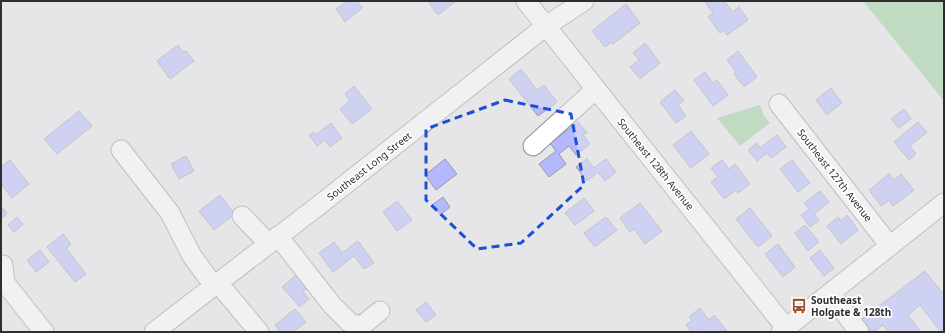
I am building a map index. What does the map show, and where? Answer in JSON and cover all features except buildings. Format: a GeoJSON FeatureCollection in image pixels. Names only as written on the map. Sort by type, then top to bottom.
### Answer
{"type":"FeatureCollection","features":[{"type":"Feature","properties":{"kind":"street","name":"Southeast 128th Avenue"},"geometry":{"type":"LineString","coordinates":[[526,1],[784,330]]}},
{"type":"Feature","properties":{"kind":"street","name":"Southeast Long Street"},"geometry":{"type":"LineString","coordinates":[[154,332],[546,26],[584,1]]}},
{"type":"Feature","properties":{"kind":"street"},"geometry":{"type":"LineString","coordinates":[[533,146],[596,89]]}},
{"type":"Feature","properties":{"kind":"street","name":"Southeast 127th Avenue"},"geometry":{"type":"LineString","coordinates":[[779,104],[890,246]]}},
{"type":"Feature","properties":{"kind":"street"},"geometry":{"type":"LineString","coordinates":[[121,150],[170,213],[192,256],[259,332]]}},
{"type":"Feature","properties":{"kind":"street"},"geometry":{"type":"LineString","coordinates":[[784,330],[944,203]]}},
{"type":"Feature","properties":{"kind":"street"},"geometry":{"type":"LineString","coordinates":[[242,216],[273,240],[349,322],[359,326],[364,324],[380,311]]}},
{"type":"Feature","properties":{"kind":"street"},"geometry":{"type":"LineString","coordinates":[[3,265],[4,283],[44,332]]}},
{"type":"Feature","properties":{"kind":"street"},"geometry":{"type":"LineString","coordinates":[[830,294],[859,332]]}},
{"type":"Feature","properties":{"kind":"highlighted area"},"geometry":{"type":"Polygon","coordinates":[[[505,100],[571,114],[584,185],[521,243],[477,249],[426,200],[426,129],[505,100]]]}},
{"type":"Feature","properties":{"kind":"green space"},"geometry":{"type":"Polygon","coordinates":[[[863,1],[944,1],[944,101],[863,1]]]}},
{"type":"Feature","properties":{"kind":"green space"},"geometry":{"type":"Polygon","coordinates":[[[760,105],[764,116],[770,123],[740,146],[717,118],[760,105]]]}},
{"type":"Feature","properties":{"kind":"place","name":"Southeast Holgate & 128th"},"geometry":{"type":"Point","coordinates":[799,306]}}]}
